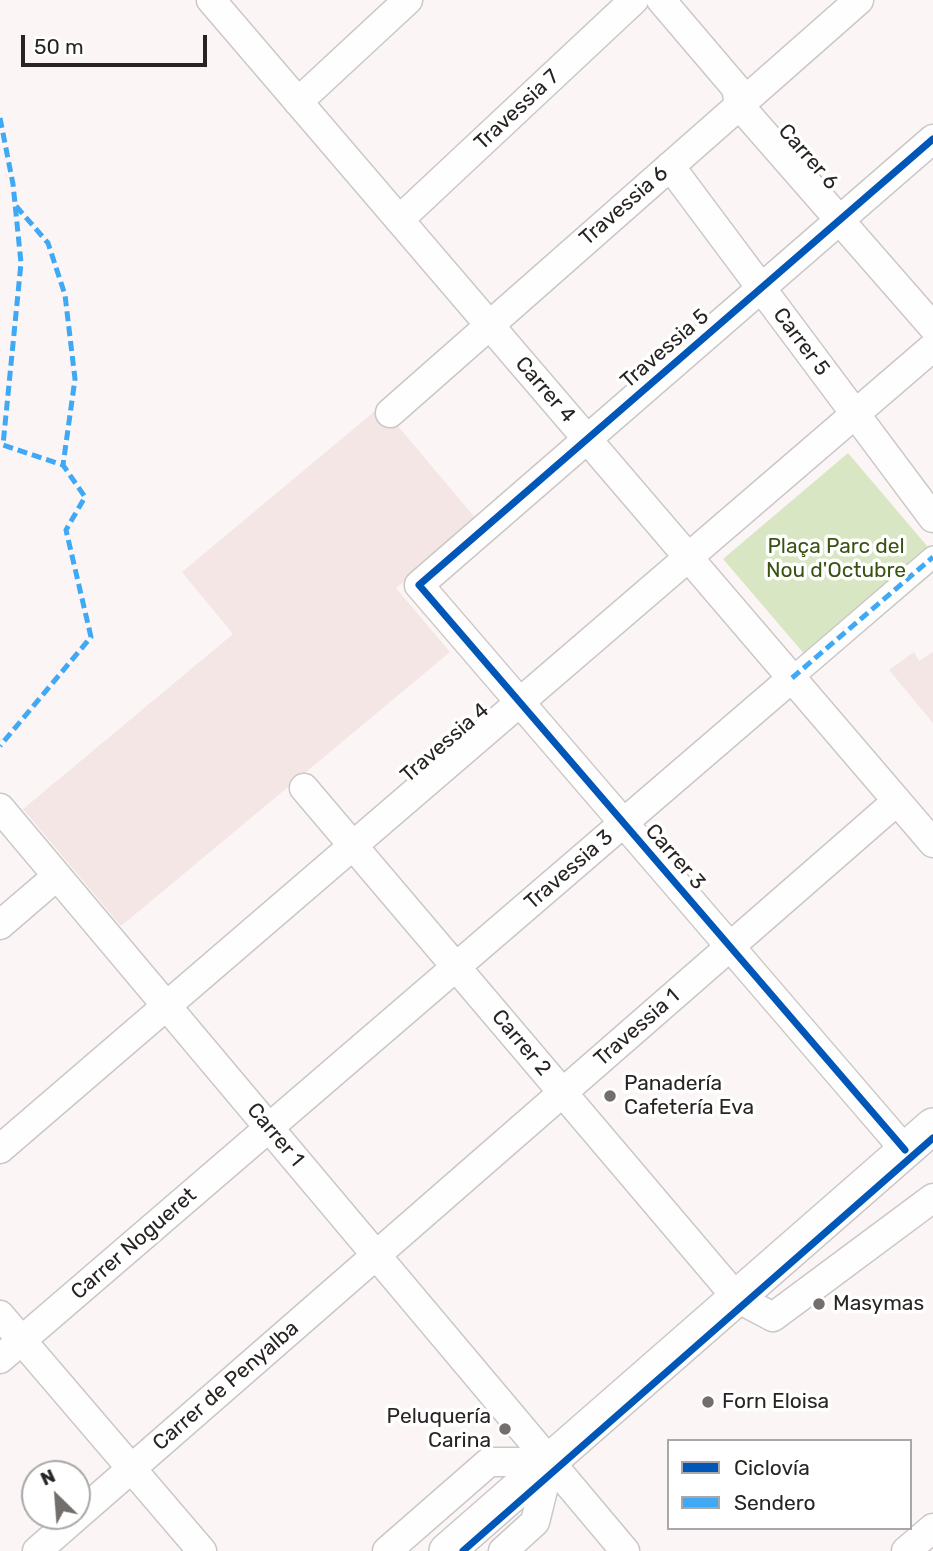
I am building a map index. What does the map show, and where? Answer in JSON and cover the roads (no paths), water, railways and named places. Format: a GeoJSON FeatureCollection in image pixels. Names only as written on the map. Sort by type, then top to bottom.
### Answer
{"type":"FeatureCollection","features":[{"type":"Feature","properties":{"kind":"street","name":"Carrer 4"},"geometry":{"type":"LineString","coordinates":[[211,0],[933,843]]}},
{"type":"Feature","properties":{"kind":"street"},"geometry":{"type":"LineString","coordinates":[[298,102],[408,0]]}},
{"type":"Feature","properties":{"kind":"street","name":"Travessia 7"},"geometry":{"type":"LineString","coordinates":[[400,220],[634,0]]}},
{"type":"Feature","properties":{"kind":"street","name":"Carrer 6"},"geometry":{"type":"LineString","coordinates":[[660,0],[736,88],[739,105],[933,327]]}},
{"type":"Feature","properties":{"kind":"street","name":"Travessia 6"},"geometry":{"type":"LineString","coordinates":[[390,413],[859,0]]}},
{"type":"Feature","properties":{"kind":"street","name":"Travessia 5"},"geometry":{"type":"LineString","coordinates":[[419,585],[933,139]]}},
{"type":"Feature","properties":{"kind":"street","name":"Carrer 5"},"geometry":{"type":"LineString","coordinates":[[670,166],[933,518]]}},
{"type":"Feature","properties":{"kind":"street","name":"Travessia 4"},"geometry":{"type":"LineString","coordinates":[[0,1149],[353,846],[511,692],[688,557],[933,347]]}},
{"type":"Feature","properties":{"kind":"street","name":"Travessia 3"},"geometry":{"type":"LineString","coordinates":[[269,1128],[933,557]]}},
{"type":"Feature","properties":{"kind":"street","name":"Carrer 3"},"geometry":{"type":"LineString","coordinates":[[419,585],[905,1150]]}},
{"type":"Feature","properties":{"kind":"street","name":"Carrer 2"},"geometry":{"type":"LineString","coordinates":[[304,788],[737,1298]]}},
{"type":"Feature","properties":{"kind":"street","name":"Travessia 1"},"geometry":{"type":"LineString","coordinates":[[376,1255],[897,801]]}},
{"type":"Feature","properties":{"kind":"street","name":"Carrer 1"},"geometry":{"type":"LineString","coordinates":[[0,808],[625,1551]]}},
{"type":"Feature","properties":{"kind":"street"},"geometry":{"type":"LineString","coordinates":[[0,925],[57,876]]}},
{"type":"Feature","properties":{"kind":"street"},"geometry":{"type":"LineString","coordinates":[[447,1551],[933,1126]]}},
{"type":"Feature","properties":{"kind":"street","name":"Carrer Nogueret"},"geometry":{"type":"LineString","coordinates":[[0,1359],[269,1128]]}},
{"type":"Feature","properties":{"kind":"street"},"geometry":{"type":"LineString","coordinates":[[737,1298],[773,1317],[933,1198]]}},
{"type":"Feature","properties":{"kind":"street","name":"Carrer de Penyalba"},"geometry":{"type":"LineString","coordinates":[[91,1504],[376,1255]]}},
{"type":"Feature","properties":{"kind":"street"},"geometry":{"type":"LineString","coordinates":[[0,1315],[202,1551]]}},
{"type":"Feature","properties":{"kind":"street"},"geometry":{"type":"LineString","coordinates":[[387,1551],[489,1462],[550,1462]]}},
{"type":"Feature","properties":{"kind":"street"},"geometry":{"type":"LineString","coordinates":[[503,1551],[535,1522],[550,1462]]}},
{"type":"Feature","properties":{"kind":"street"},"geometry":{"type":"LineString","coordinates":[[905,1551],[933,1528]]}},
{"type":"Feature","properties":{"kind":"street","name":"Carrer de Penyalba"},"geometry":{"type":"LineString","coordinates":[[37,1551],[61,1530]]}},
{"type":"Feature","properties":{"kind":"place","name":"Panadería Cafetería Eva"},"geometry":{"type":"Point","coordinates":[610,1096]}},
{"type":"Feature","properties":{"kind":"place","name":"Masymas"},"geometry":{"type":"Point","coordinates":[819,1304]}},
{"type":"Feature","properties":{"kind":"place","name":"Forn Eloisa"},"geometry":{"type":"Point","coordinates":[708,1402]}},
{"type":"Feature","properties":{"kind":"place","name":"Peluquería Carina"},"geometry":{"type":"Point","coordinates":[505,1429]}},
{"type":"Feature","properties":{"kind":"park label","name":"Plaça Parc del Nou d'Octubre"},"geometry":{"type":"Point","coordinates":[836,559]}}]}
